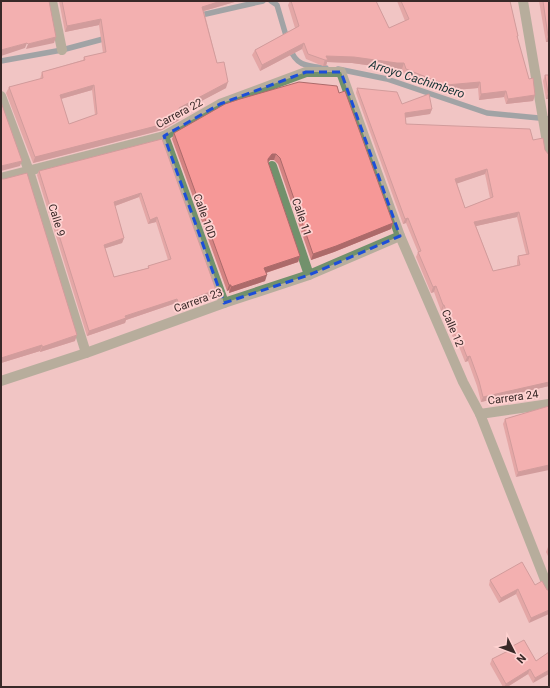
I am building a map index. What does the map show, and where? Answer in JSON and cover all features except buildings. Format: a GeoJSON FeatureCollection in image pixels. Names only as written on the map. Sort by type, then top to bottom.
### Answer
{"type":"FeatureCollection","features":[{"type":"Feature","properties":{"kind":"street"},"geometry":{"type":"LineString","coordinates":[[52,1],[62,50]]}},
{"type":"Feature","properties":{"kind":"street"},"geometry":{"type":"LineString","coordinates":[[523,1],[549,154]]}},
{"type":"Feature","properties":{"kind":"street","name":"Carrera 22"},"geometry":{"type":"LineString","coordinates":[[1,178],[164,136],[220,104],[306,72],[341,72]]}},
{"type":"Feature","properties":{"kind":"street","name":"Calle 12"},"geometry":{"type":"LineString","coordinates":[[341,72],[400,236],[462,382],[480,414],[549,590]]}},
{"type":"Feature","properties":{"kind":"street","name":"Calle 9"},"geometry":{"type":"LineString","coordinates":[[1,96],[29,171],[86,353]]}},
{"type":"Feature","properties":{"kind":"street","name":"Calle 10D"},"geometry":{"type":"LineString","coordinates":[[164,136],[224,303]]}},
{"type":"Feature","properties":{"kind":"street","name":"Calle 11"},"geometry":{"type":"LineString","coordinates":[[272,166],[309,275]]}},
{"type":"Feature","properties":{"kind":"street","name":"Carrera 23"},"geometry":{"type":"LineString","coordinates":[[1,381],[309,275],[400,236]]}},
{"type":"Feature","properties":{"kind":"street","name":"Carrera 24"},"geometry":{"type":"LineString","coordinates":[[480,414],[549,404]]}},
{"type":"Feature","properties":{"kind":"highlighted area"},"geometry":{"type":"Polygon","coordinates":[[[306,72],[341,72],[400,236],[309,275],[224,303],[164,136],[220,104],[306,72]]]}},
{"type":"Feature","properties":{"kind":"waterway","name":"Arroyo Cachimbero"},"geometry":{"type":"LineString","coordinates":[[197,16],[263,1]]}},
{"type":"Feature","properties":{"kind":"waterway","name":"Arroyo Cachimbero"},"geometry":{"type":"LineString","coordinates":[[271,1],[277,5],[287,39]]}},
{"type":"Feature","properties":{"kind":"waterway","name":"Arroyo Cachimbero"},"geometry":{"type":"LineString","coordinates":[[1,61],[62,50],[107,38]]}},
{"type":"Feature","properties":{"kind":"waterway","name":"Arroyo Cachimbero"},"geometry":{"type":"LineString","coordinates":[[290,48],[296,59],[300,62],[309,66],[326,68]]}},
{"type":"Feature","properties":{"kind":"waterway","name":"Arroyo Cachimbero"},"geometry":{"type":"LineString","coordinates":[[338,69],[387,79],[487,113],[549,119]]}}]}
